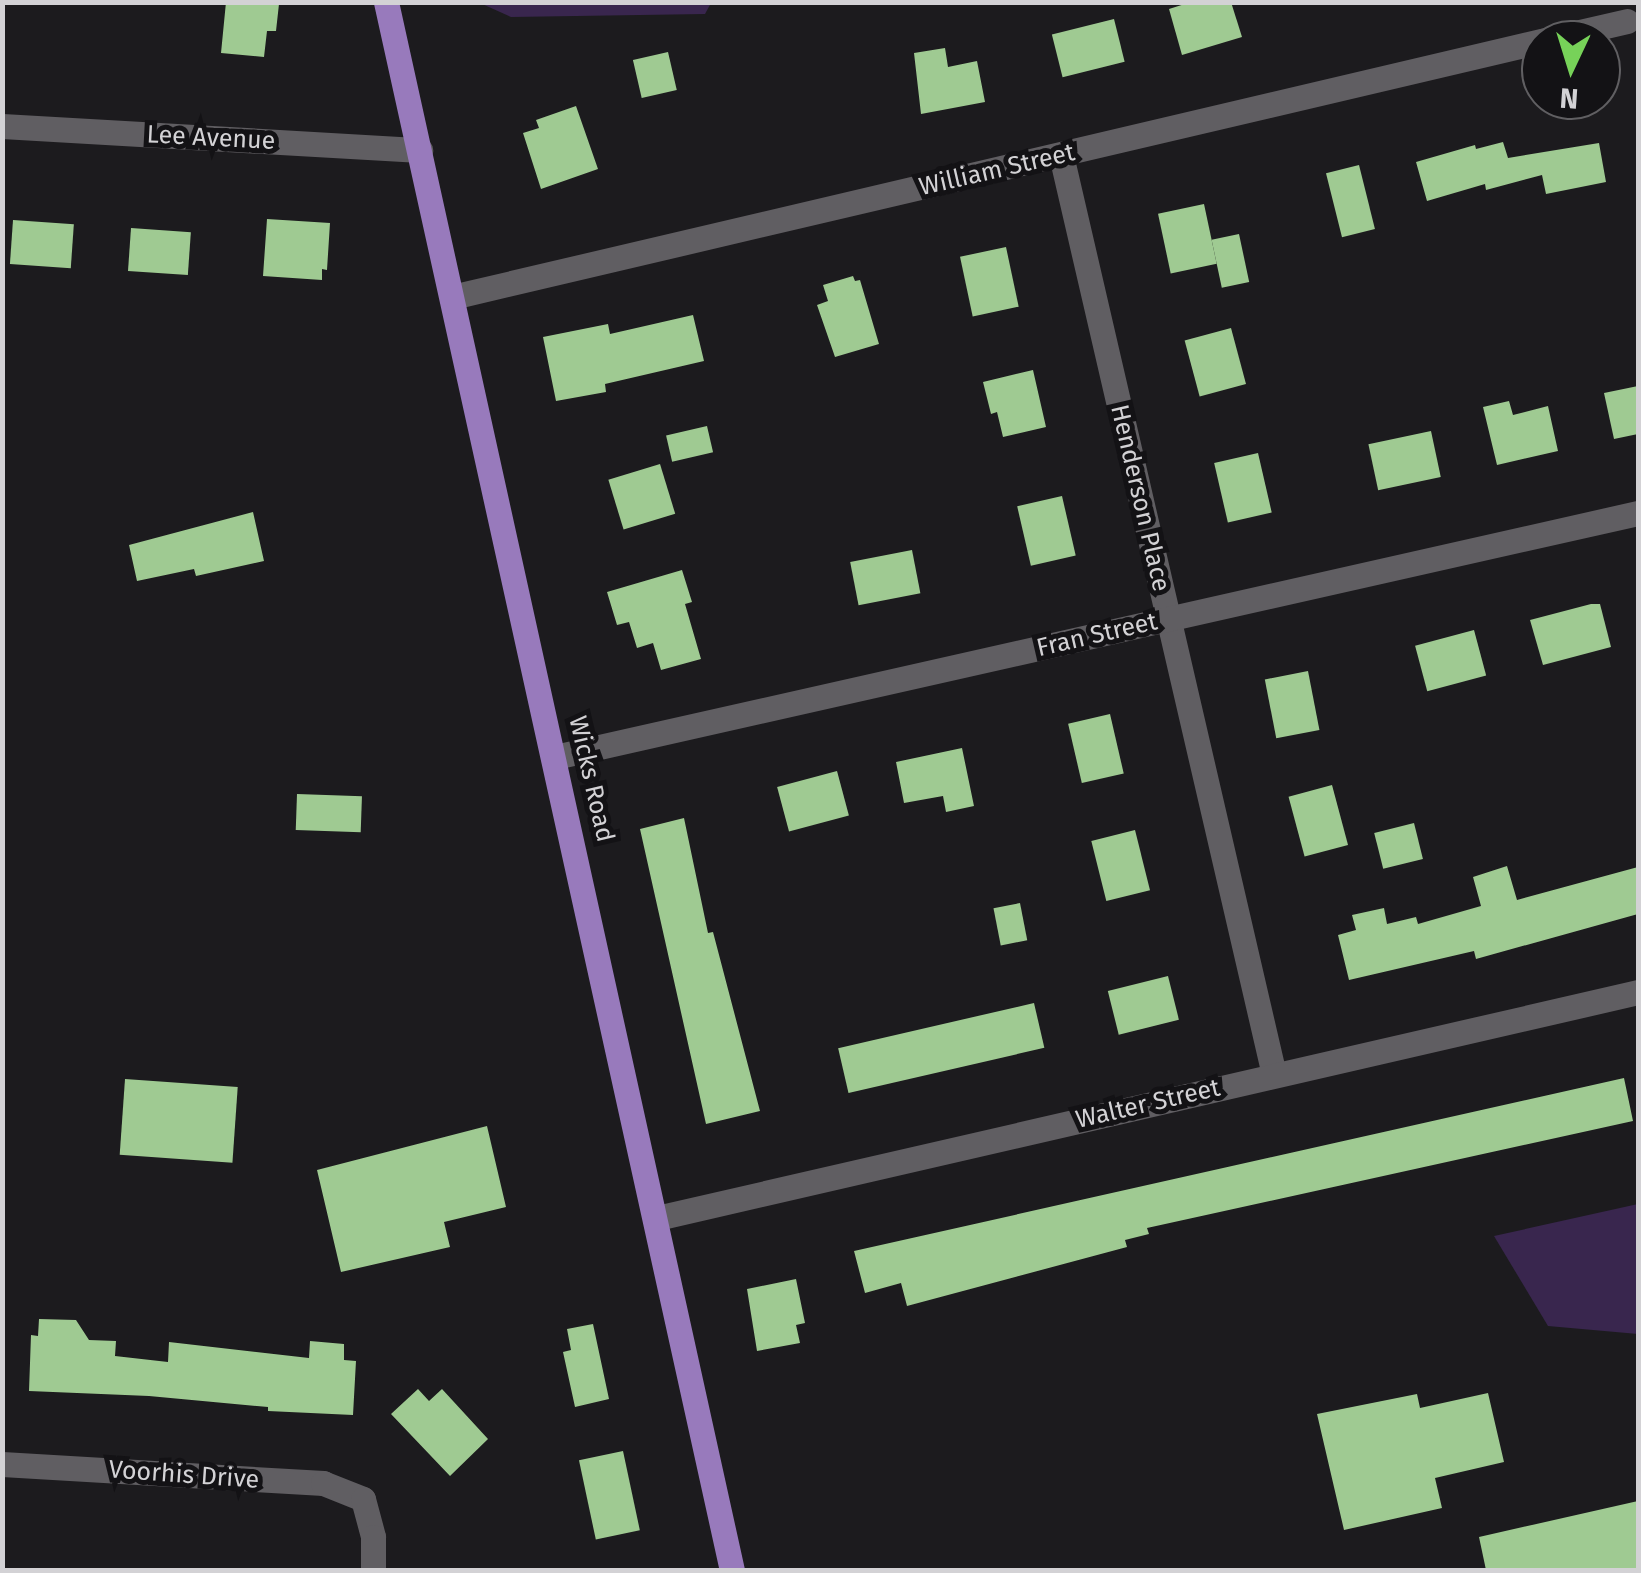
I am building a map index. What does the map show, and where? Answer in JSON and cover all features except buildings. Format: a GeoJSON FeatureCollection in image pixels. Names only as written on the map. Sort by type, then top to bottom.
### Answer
{"type":"FeatureCollection","features":[{"type":"Feature","properties":{"kind":"main road","name":"Wicks Road"},"geometry":{"type":"LineString","coordinates":[[386,2],[732,1570]]}},
{"type":"Feature","properties":{"kind":"street","name":"William Street"},"geometry":{"type":"LineString","coordinates":[[1621,22],[1626,21]]}},
{"type":"Feature","properties":{"kind":"street","name":"William Street"},"geometry":{"type":"LineString","coordinates":[[452,297],[1521,45]]}},
{"type":"Feature","properties":{"kind":"street","name":"Lee Avenue"},"geometry":{"type":"LineString","coordinates":[[2,126],[420,150]]}},
{"type":"Feature","properties":{"kind":"street","name":"Henderson Place"},"geometry":{"type":"LineString","coordinates":[[1061,155],[1274,1075]]}},
{"type":"Feature","properties":{"kind":"street","name":"Fran Street"},"geometry":{"type":"LineString","coordinates":[[555,757],[1638,513]]}},
{"type":"Feature","properties":{"kind":"street","name":"Walter Street"},"geometry":{"type":"LineString","coordinates":[[657,1218],[1638,992]]}},
{"type":"Feature","properties":{"kind":"street","name":"Voorhis Drive"},"geometry":{"type":"LineString","coordinates":[[2,1464],[324,1483],[363,1500],[373,1537],[373,1570]]}},
{"type":"Feature","properties":{"kind":"shaded area"},"geometry":{"type":"Polygon","coordinates":[[[480,3],[711,3],[705,14],[511,17],[480,3]]]}},
{"type":"Feature","properties":{"kind":"shaded area"},"geometry":{"type":"Polygon","coordinates":[[[1638,1204],[1638,1334],[1548,1326],[1494,1236],[1638,1204]]]}}]}
